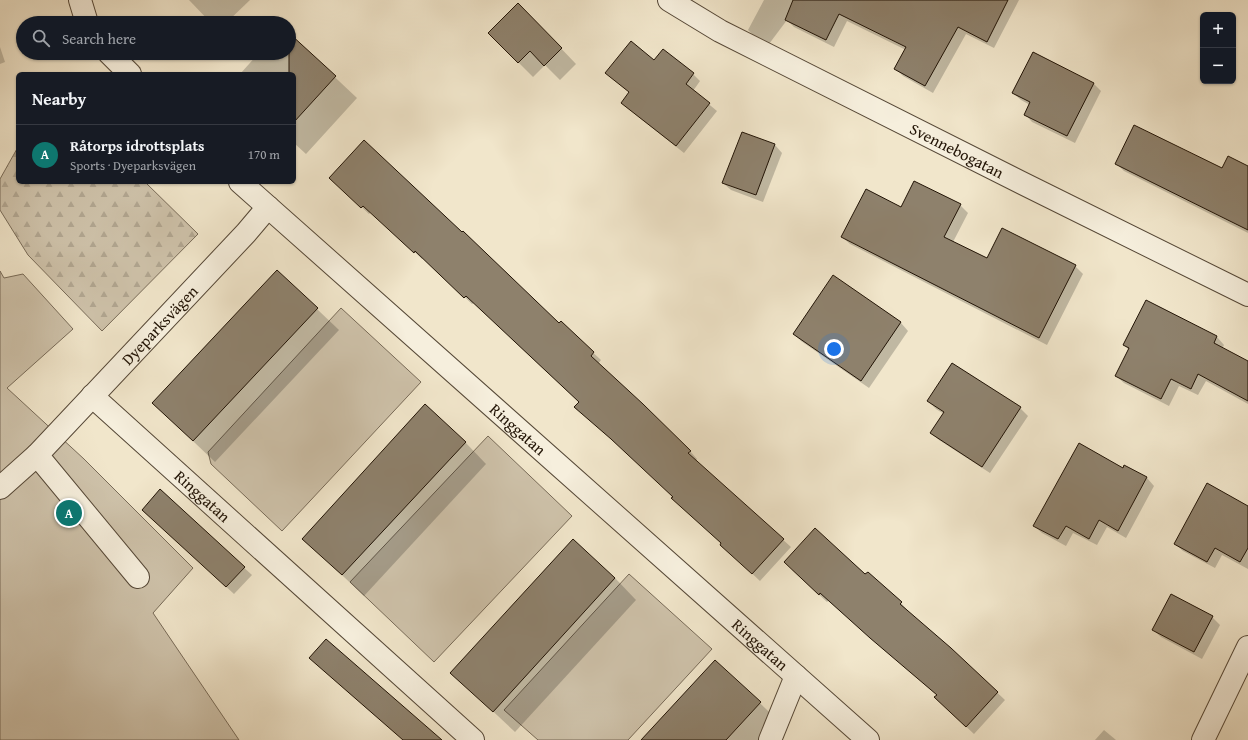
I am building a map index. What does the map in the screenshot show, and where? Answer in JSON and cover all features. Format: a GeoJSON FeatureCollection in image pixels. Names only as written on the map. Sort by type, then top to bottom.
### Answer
{"type":"FeatureCollection","features":[{"type":"Feature","properties":{"kind":"street"},"geometry":{"type":"LineString","coordinates":[[80,0],[85,16]]}},
{"type":"Feature","properties":{"kind":"street","name":"Svennebogatan"},"geometry":{"type":"LineString","coordinates":[[670,0],[727,34],[1013,179],[1248,295]]}},
{"type":"Feature","properties":{"kind":"street"},"geometry":{"type":"LineString","coordinates":[[116,60],[128,72]]}},
{"type":"Feature","properties":{"kind":"street","name":"Ringgatan"},"geometry":{"type":"LineString","coordinates":[[242,184],[868,740]]}},
{"type":"Feature","properties":{"kind":"street","name":"Dyeparksvägen"},"geometry":{"type":"LineString","coordinates":[[0,488],[44,449],[92,396],[246,234],[268,207]]}},
{"type":"Feature","properties":{"kind":"street","name":"Ringgatan"},"geometry":{"type":"LineString","coordinates":[[92,396],[473,740]]}},
{"type":"Feature","properties":{"kind":"street"},"geometry":{"type":"LineString","coordinates":[[44,449],[138,577]]}},
{"type":"Feature","properties":{"kind":"street"},"geometry":{"type":"LineString","coordinates":[[1203,740],[1248,647]]}},
{"type":"Feature","properties":{"kind":"street","name":"Ringgatan"},"geometry":{"type":"LineString","coordinates":[[770,740],[796,676]]}},
{"type":"Feature","properties":{"kind":"green space"},"geometry":{"type":"Polygon","coordinates":[[[16,151],[16,184],[147,184],[198,234],[102,331],[28,255],[0,210],[0,179],[16,151]]]}},
{"type":"Feature","properties":{"kind":"green space"},"geometry":{"type":"Polygon","coordinates":[[[0,271],[4,278],[23,274],[73,329],[7,388],[84,459],[193,568],[153,613],[239,740],[0,740],[0,271]]]}},
{"type":"Feature","properties":{"kind":"green space"},"geometry":{"type":"Polygon","coordinates":[[[341,308],[421,382],[282,531],[211,464],[208,452],[341,308]]]}},
{"type":"Feature","properties":{"kind":"green space"},"geometry":{"type":"Polygon","coordinates":[[[488,436],[572,516],[434,662],[350,582],[488,436]]]}},
{"type":"Feature","properties":{"kind":"green space"},"geometry":{"type":"Polygon","coordinates":[[[629,574],[712,649],[628,740],[538,740],[504,710],[629,574]]]}},
{"type":"Feature","properties":{"kind":"building"},"geometry":{"type":"Polygon","coordinates":[[[793,0],[1008,0],[987,42],[958,27],[925,86],[894,69],[906,47],[839,14],[826,40],[785,20],[793,0]]]}},
{"type":"Feature","properties":{"kind":"building"},"geometry":{"type":"Polygon","coordinates":[[[518,3],[562,48],[544,66],[530,51],[518,63],[488,33],[518,3]]]}},
{"type":"Feature","properties":{"kind":"building"},"geometry":{"type":"Polygon","coordinates":[[[296,39],[336,76],[296,120],[296,72],[289,72],[289,60],[296,60],[296,39]]]}},
{"type":"Feature","properties":{"kind":"building"},"geometry":{"type":"Polygon","coordinates":[[[631,41],[654,60],[663,49],[694,73],[686,84],[710,103],[676,146],[621,103],[629,92],[605,73],[631,41]]]}},
{"type":"Feature","properties":{"kind":"building"},"geometry":{"type":"Polygon","coordinates":[[[1033,52],[1094,83],[1067,136],[1024,115],[1030,102],[1012,93],[1033,52]]]}},
{"type":"Feature","properties":{"kind":"building"},"geometry":{"type":"Polygon","coordinates":[[[1134,125],[1222,168],[1228,156],[1248,166],[1248,230],[1115,164],[1134,125]]]}},
{"type":"Feature","properties":{"kind":"building"},"geometry":{"type":"Polygon","coordinates":[[[742,132],[775,144],[756,195],[722,183],[742,132]]]}},
{"type":"Feature","properties":{"kind":"building"},"geometry":{"type":"Polygon","coordinates":[[[364,140],[462,232],[463,231],[559,323],[561,321],[594,352],[591,356],[691,451],[688,453],[784,539],[752,574],[720,545],[721,543],[671,498],[673,497],[611,439],[574,407],[579,402],[466,296],[464,298],[415,251],[414,253],[363,206],[361,208],[329,178],[364,140]]]}},
{"type":"Feature","properties":{"kind":"building"},"geometry":{"type":"Polygon","coordinates":[[[914,181],[961,204],[944,237],[987,258],[1002,228],[1076,265],[1039,338],[841,237],[866,189],[901,207],[914,181]]]}},
{"type":"Feature","properties":{"kind":"building"},"geometry":{"type":"Polygon","coordinates":[[[277,270],[318,308],[193,441],[152,403],[277,270]]]}},
{"type":"Feature","properties":{"kind":"building"},"geometry":{"type":"Polygon","coordinates":[[[833,275],[901,322],[861,381],[793,334],[833,275]]]}},
{"type":"Feature","properties":{"kind":"building"},"geometry":{"type":"Polygon","coordinates":[[[1146,300],[1217,336],[1214,343],[1248,361],[1248,401],[1198,374],[1191,389],[1171,379],[1161,399],[1115,376],[1129,348],[1123,345],[1146,300]]]}},
{"type":"Feature","properties":{"kind":"building"},"geometry":{"type":"Polygon","coordinates":[[[952,363],[1021,407],[982,467],[930,433],[944,412],[927,401],[952,363]]]}},
{"type":"Feature","properties":{"kind":"building"},"geometry":{"type":"Polygon","coordinates":[[[425,404],[466,442],[342,575],[302,539],[425,404]]]}},
{"type":"Feature","properties":{"kind":"building"},"geometry":{"type":"Polygon","coordinates":[[[1079,443],[1123,468],[1124,465],[1147,477],[1118,531],[1099,520],[1089,539],[1066,526],[1058,539],[1033,526],[1079,443]]]}},
{"type":"Feature","properties":{"kind":"building"},"geometry":{"type":"Polygon","coordinates":[[[1207,483],[1248,506],[1248,548],[1240,562],[1215,548],[1207,562],[1174,544],[1207,483]]]}},
{"type":"Feature","properties":{"kind":"building"},"geometry":{"type":"Polygon","coordinates":[[[160,489],[245,567],[226,587],[142,510],[160,489]]]}},
{"type":"Feature","properties":{"kind":"building"},"geometry":{"type":"Polygon","coordinates":[[[815,528],[865,574],[868,572],[902,602],[900,604],[951,648],[998,692],[966,727],[934,697],[937,695],[820,593],[819,595],[784,562],[815,528]]]}},
{"type":"Feature","properties":{"kind":"building"},"geometry":{"type":"Polygon","coordinates":[[[573,539],[615,578],[493,712],[450,673],[573,539]]]}},
{"type":"Feature","properties":{"kind":"building"},"geometry":{"type":"Polygon","coordinates":[[[1171,594],[1213,616],[1194,652],[1152,630],[1171,594]]]}},
{"type":"Feature","properties":{"kind":"building"},"geometry":{"type":"Polygon","coordinates":[[[326,639],[442,740],[403,740],[309,658],[326,639]]]}},
{"type":"Feature","properties":{"kind":"building"},"geometry":{"type":"Polygon","coordinates":[[[715,660],[761,702],[726,740],[641,740],[715,660]]]}},
{"type":"Feature","properties":{"kind":"place","name":"Råtorps idrottsplats"},"geometry":{"type":"Point","coordinates":[69,513]}}]}
